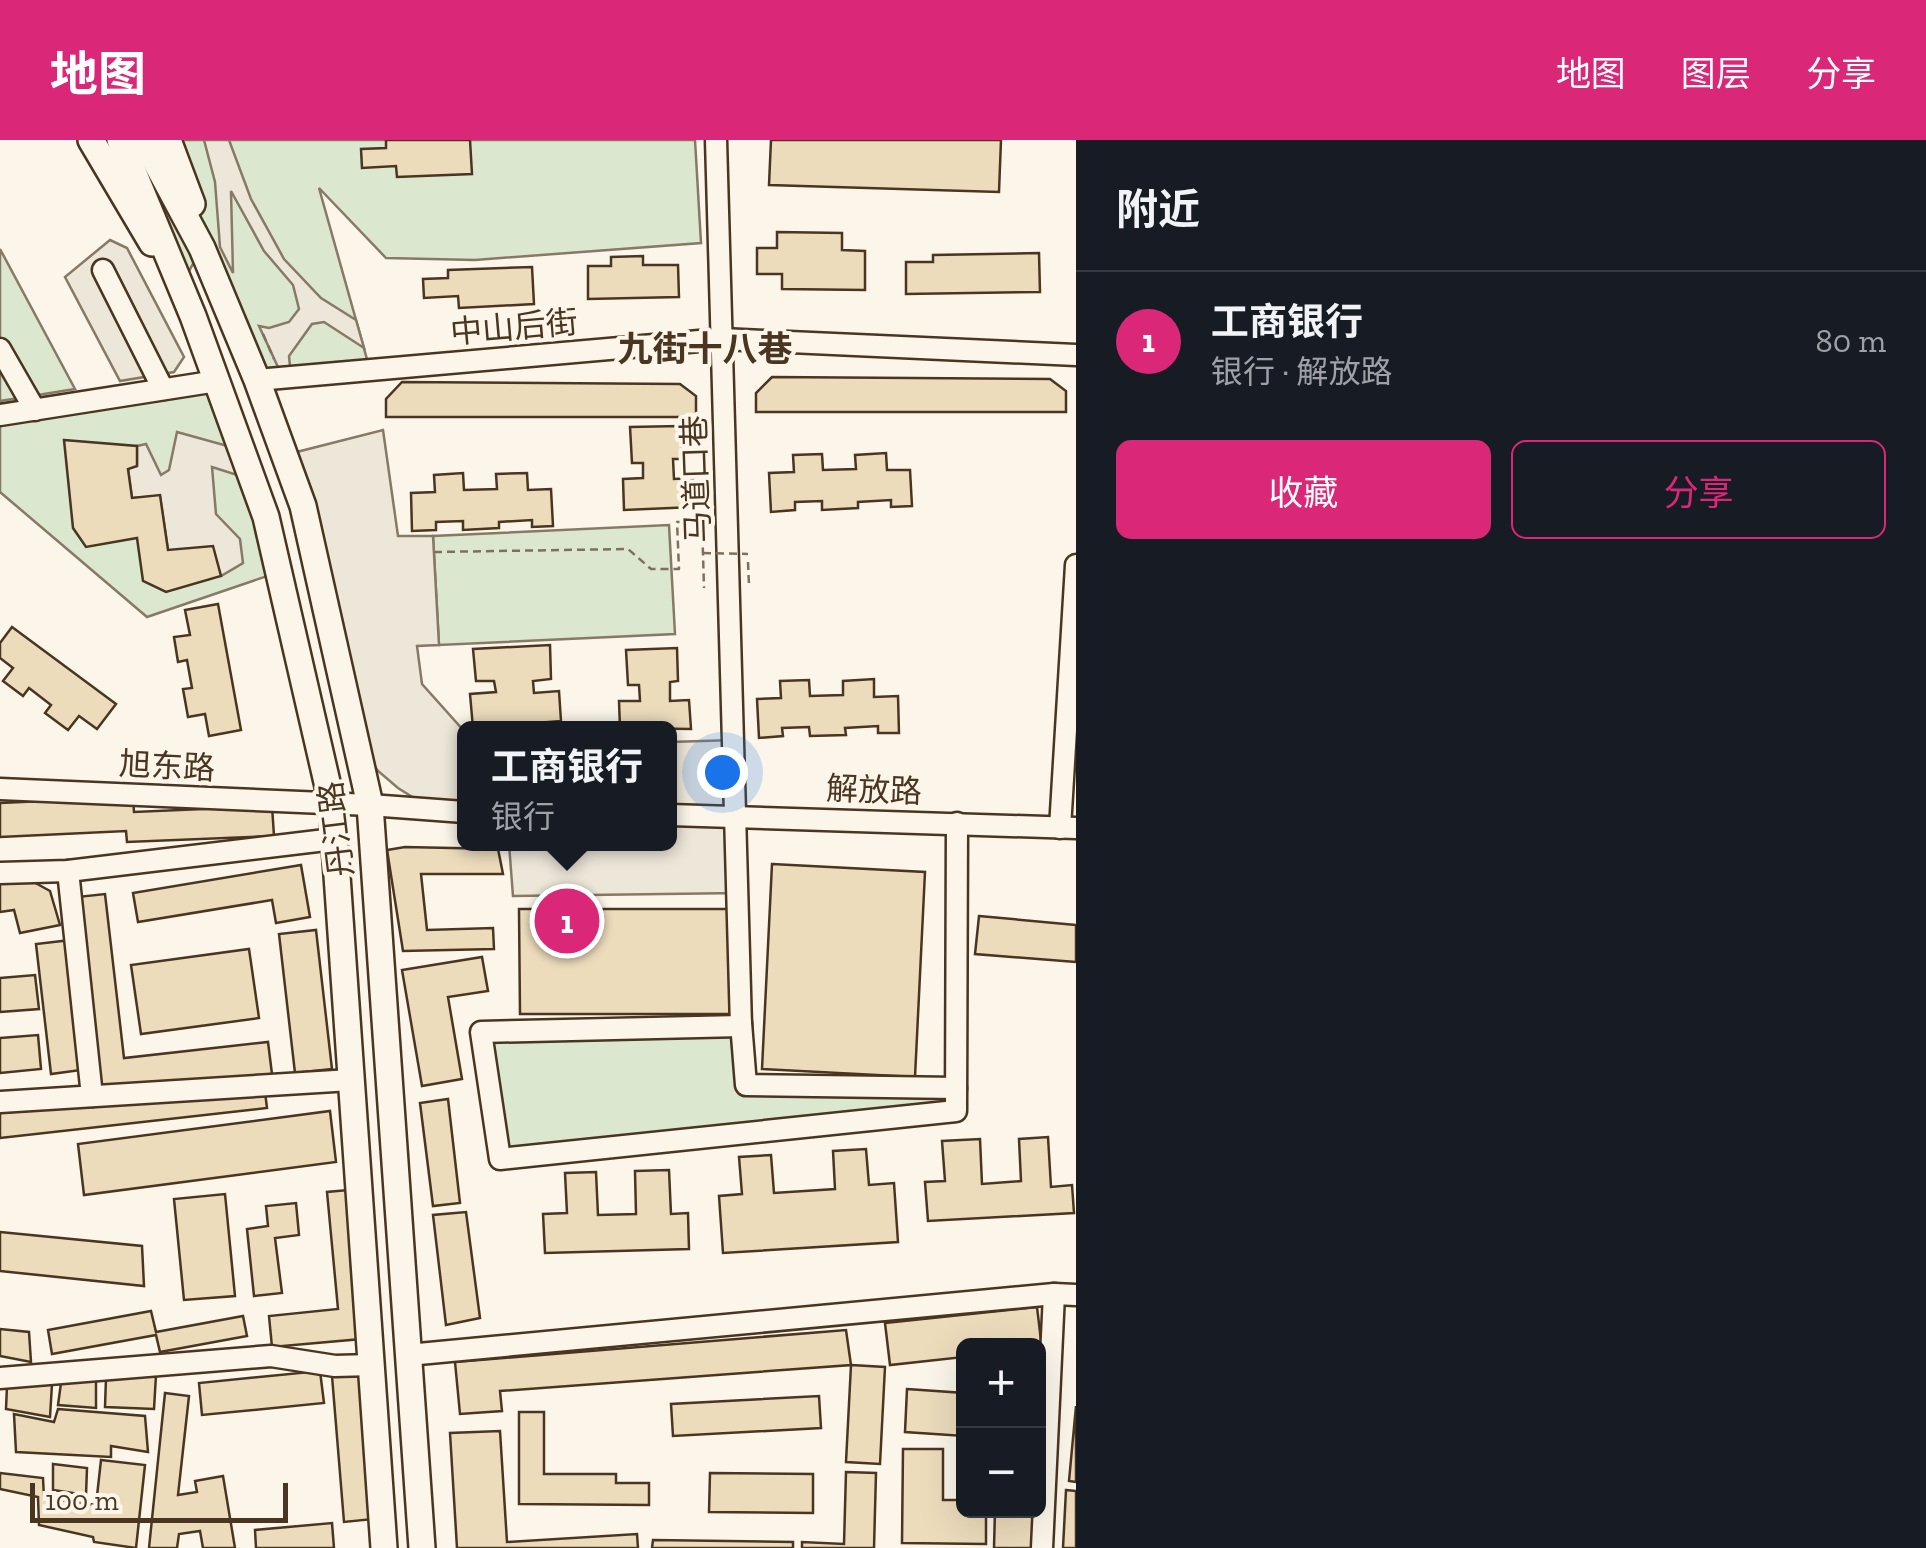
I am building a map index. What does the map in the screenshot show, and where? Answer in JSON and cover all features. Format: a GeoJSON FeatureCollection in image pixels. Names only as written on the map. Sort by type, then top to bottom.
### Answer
{"type":"FeatureCollection","features":[{"type":"Feature","properties":{"kind":"main road"},"geometry":{"type":"LineString","coordinates":[[92,140],[134,218],[181,286]]}},
{"type":"Feature","properties":{"kind":"main road"},"geometry":{"type":"LineString","coordinates":[[168,140],[188,188],[202,248]]}},
{"type":"Feature","properties":{"kind":"main road","name":"丹江路"},"geometry":{"type":"LineString","coordinates":[[130,143],[266,517],[332,804],[384,1548]]}},
{"type":"Feature","properties":{"kind":"main road","name":"丹江路"},"geometry":{"type":"LineString","coordinates":[[130,143],[202,248],[257,380],[303,506],[370,805],[422,1548]]}},
{"type":"Feature","properties":{"kind":"street","name":"马道口巷"},"geometry":{"type":"LineString","coordinates":[[716,140],[741,1023],[746,1086],[956,1088]]}},
{"type":"Feature","properties":{"kind":"street"},"geometry":{"type":"LineString","coordinates":[[103,270],[163,389]]}},
{"type":"Feature","properties":{"kind":"street","name":"中山后街"},"geometry":{"type":"LineString","coordinates":[[257,380],[722,339],[1076,354]]}},
{"type":"Feature","properties":{"kind":"street"},"geometry":{"type":"LineString","coordinates":[[0,349],[35,410]]}},
{"type":"Feature","properties":{"kind":"street"},"geometry":{"type":"LineString","coordinates":[[0,415],[217,381]]}},
{"type":"Feature","properties":{"kind":"street"},"geometry":{"type":"LineString","coordinates":[[1068,828],[1076,565]]}},
{"type":"Feature","properties":{"kind":"street","name":"旭东路"},"geometry":{"type":"LineString","coordinates":[[0,788],[332,804]]}},
{"type":"Feature","properties":{"kind":"street"},"geometry":{"type":"LineString","coordinates":[[332,804],[457,811]]}},
{"type":"Feature","properties":{"kind":"street","name":"解放路"},"geometry":{"type":"LineString","coordinates":[[677,815],[1068,828]]}},
{"type":"Feature","properties":{"kind":"street"},"geometry":{"type":"LineString","coordinates":[[741,1023],[481,1032],[500,1159],[956,1111],[957,823]]}},
{"type":"Feature","properties":{"kind":"street"},"geometry":{"type":"LineString","coordinates":[[0,872],[68,871],[334,839]]}},
{"type":"Feature","properties":{"kind":"street"},"geometry":{"type":"LineString","coordinates":[[68,871],[92,1096]]}},
{"type":"Feature","properties":{"kind":"street"},"geometry":{"type":"LineString","coordinates":[[0,1102],[351,1080]]}},
{"type":"Feature","properties":{"kind":"street"},"geometry":{"type":"LineString","coordinates":[[1042,1548],[1054,1294]]}},
{"type":"Feature","properties":{"kind":"street"},"geometry":{"type":"LineString","coordinates":[[408,1355],[1076,1295]]}},
{"type":"Feature","properties":{"kind":"street"},"geometry":{"type":"LineString","coordinates":[[0,1378],[272,1356],[335,1366],[371,1365]]}},
{"type":"Feature","properties":{"kind":"path"},"geometry":{"type":"LineString","coordinates":[[434,552],[628,549],[651,570],[679,569],[677,522],[702,521],[704,588]]}},
{"type":"Feature","properties":{"kind":"path"},"geometry":{"type":"LineString","coordinates":[[703,554],[748,554],[750,585]]}},
{"type":"Feature","properties":{"kind":"green space"},"geometry":{"type":"Polygon","coordinates":[[[91,140],[695,140],[701,243],[475,260],[386,258],[319,188],[370,370],[257,380],[201,249],[181,286],[91,140]]]}},
{"type":"Feature","properties":{"kind":"green space"},"geometry":{"type":"Polygon","coordinates":[[[0,249],[75,389],[0,401],[0,249]]]}},
{"type":"Feature","properties":{"kind":"green space"},"geometry":{"type":"Polygon","coordinates":[[[217,381],[279,572],[147,617],[0,492],[0,415],[217,381]]]}},
{"type":"Feature","properties":{"kind":"green space"},"geometry":{"type":"Polygon","coordinates":[[[669,525],[675,634],[439,645],[433,536],[669,525]]]}},
{"type":"Feature","properties":{"kind":"green space"},"geometry":{"type":"Polygon","coordinates":[[[741,1026],[747,1085],[956,1088],[956,1111],[500,1159],[481,1032],[741,1026]]]}},
{"type":"Feature","properties":{"kind":"shaded area"},"geometry":{"type":"Polygon","coordinates":[[[204,140],[229,140],[251,199],[284,259],[321,298],[356,320],[364,348],[324,322],[312,324],[289,356],[291,377],[283,378],[259,326],[269,328],[289,322],[299,309],[293,285],[264,251],[231,191],[233,273],[220,247],[215,182],[204,140]]]}},
{"type":"Feature","properties":{"kind":"shaded area"},"geometry":{"type":"Polygon","coordinates":[[[110,240],[127,248],[184,357],[174,372],[120,381],[65,277],[110,240]]]}},
{"type":"Feature","properties":{"kind":"shaded area"},"geometry":{"type":"Polygon","coordinates":[[[383,430],[398,536],[433,536],[439,645],[417,646],[422,684],[457,723],[457,810],[422,803],[398,788],[378,771],[356,741],[285,455],[383,430]]]}},
{"type":"Feature","properties":{"kind":"shaded area"},"geometry":{"type":"Polygon","coordinates":[[[177,432],[242,450],[253,480],[212,467],[216,514],[240,539],[243,563],[221,576],[168,550],[160,496],[132,498],[128,469],[137,465],[137,446],[146,444],[161,475],[169,470],[177,432]]]}},
{"type":"Feature","properties":{"kind":"shaded area"},"geometry":{"type":"Polygon","coordinates":[[[734,740],[739,893],[513,896],[510,851],[677,851],[677,742],[734,740]]]}},
{"type":"Feature","properties":{"kind":"building"},"geometry":{"type":"Polygon","coordinates":[[[386,140],[470,140],[472,174],[397,177],[396,166],[362,168],[361,149],[386,148],[386,140]]]}},
{"type":"Feature","properties":{"kind":"building"},"geometry":{"type":"Polygon","coordinates":[[[771,140],[1001,140],[999,192],[769,185],[771,140]]]}},
{"type":"Feature","properties":{"kind":"building"},"geometry":{"type":"Polygon","coordinates":[[[777,232],[842,233],[842,250],[865,251],[865,290],[782,289],[782,274],[757,274],[757,248],[777,248],[777,232]]]}},
{"type":"Feature","properties":{"kind":"building"},"geometry":{"type":"Polygon","coordinates":[[[1039,253],[1040,292],[906,294],[906,262],[933,262],[933,255],[1039,253]]]}},
{"type":"Feature","properties":{"kind":"building"},"geometry":{"type":"Polygon","coordinates":[[[643,256],[643,265],[678,265],[679,297],[588,299],[588,266],[611,266],[611,257],[643,256]]]}},
{"type":"Feature","properties":{"kind":"building"},"geometry":{"type":"Polygon","coordinates":[[[532,267],[534,304],[459,308],[458,296],[424,298],[423,279],[448,278],[448,270],[532,267]]]}},
{"type":"Feature","properties":{"kind":"building"},"geometry":{"type":"Polygon","coordinates":[[[772,377],[1050,379],[1066,391],[1066,412],[756,412],[756,393],[772,377]]]}},
{"type":"Feature","properties":{"kind":"building"},"geometry":{"type":"Polygon","coordinates":[[[402,382],[680,384],[696,396],[696,417],[386,417],[386,399],[402,382]]]}},
{"type":"Feature","properties":{"kind":"building"},"geometry":{"type":"Polygon","coordinates":[[[680,426],[682,459],[673,459],[674,479],[693,478],[694,507],[624,510],[623,479],[643,478],[643,463],[632,463],[630,427],[680,426]]]}},
{"type":"Feature","properties":{"kind":"building"},"geometry":{"type":"Polygon","coordinates":[[[64,440],[137,446],[137,466],[128,469],[132,498],[160,495],[168,550],[213,546],[221,576],[166,592],[143,581],[137,538],[86,547],[73,528],[64,440]]]}},
{"type":"Feature","properties":{"kind":"building"},"geometry":{"type":"Polygon","coordinates":[[[886,453],[887,470],[910,470],[912,506],[891,507],[891,500],[858,502],[858,508],[822,510],[822,501],[795,502],[795,510],[771,512],[769,473],[794,472],[793,455],[822,454],[823,470],[856,469],[855,455],[886,453]]]}},
{"type":"Feature","properties":{"kind":"building"},"geometry":{"type":"Polygon","coordinates":[[[463,473],[464,490],[497,489],[496,474],[527,473],[528,490],[551,489],[553,526],[532,527],[532,520],[499,522],[499,528],[463,530],[463,521],[436,522],[436,530],[412,531],[411,493],[435,492],[434,475],[463,473]]]}},
{"type":"Feature","properties":{"kind":"building"},"geometry":{"type":"Polygon","coordinates":[[[218,604],[241,730],[209,736],[205,714],[188,717],[183,689],[192,688],[187,660],[178,662],[174,637],[190,635],[185,610],[218,604]]]}},
{"type":"Feature","properties":{"kind":"building"},"geometry":{"type":"Polygon","coordinates":[[[12,627],[116,704],[97,729],[79,716],[68,730],[45,713],[51,705],[29,688],[23,696],[3,681],[13,668],[0,658],[0,643],[12,627]]]}},
{"type":"Feature","properties":{"kind":"building"},"geometry":{"type":"Polygon","coordinates":[[[550,645],[551,679],[533,681],[534,693],[559,691],[561,721],[472,721],[470,694],[496,692],[494,681],[476,681],[473,649],[550,645]]]}},
{"type":"Feature","properties":{"kind":"building"},"geometry":{"type":"Polygon","coordinates":[[[677,648],[678,681],[670,682],[670,701],[689,700],[691,729],[677,729],[677,721],[620,721],[619,701],[640,701],[639,685],[628,685],[626,650],[677,648]]]}},
{"type":"Feature","properties":{"kind":"building"},"geometry":{"type":"Polygon","coordinates":[[[874,679],[874,697],[898,696],[899,733],[878,733],[878,726],[845,728],[846,735],[810,736],[809,727],[782,728],[783,736],[759,738],[757,699],[781,698],[780,681],[809,680],[810,696],[843,695],[843,681],[874,679]]]}},
{"type":"Feature","properties":{"kind":"building"},"geometry":{"type":"Polygon","coordinates":[[[133,797],[134,812],[272,806],[274,836],[127,842],[126,831],[0,837],[0,803],[133,797]]]}},
{"type":"Feature","properties":{"kind":"building"},"geometry":{"type":"Polygon","coordinates":[[[405,847],[498,851],[503,874],[421,874],[427,930],[493,928],[494,949],[403,951],[387,850],[405,847]]]}},
{"type":"Feature","properties":{"kind":"building"},"geometry":{"type":"Polygon","coordinates":[[[772,864],[925,872],[915,1077],[762,1069],[772,864]]]}},
{"type":"Feature","properties":{"kind":"building"},"geometry":{"type":"Polygon","coordinates":[[[301,865],[310,917],[276,923],[272,900],[138,922],[133,893],[301,865]]]}},
{"type":"Feature","properties":{"kind":"building"},"geometry":{"type":"Polygon","coordinates":[[[30,880],[50,891],[60,925],[20,933],[14,910],[0,912],[0,883],[30,880]]]}},
{"type":"Feature","properties":{"kind":"building"},"geometry":{"type":"Polygon","coordinates":[[[105,894],[124,1058],[268,1042],[272,1074],[99,1093],[77,897],[105,894]]]}},
{"type":"Feature","properties":{"kind":"building"},"geometry":{"type":"Polygon","coordinates":[[[519,909],[729,909],[730,1014],[520,1014],[519,909]]]}},
{"type":"Feature","properties":{"kind":"building"},"geometry":{"type":"Polygon","coordinates":[[[979,916],[1076,925],[1076,962],[975,954],[979,916]]]}},
{"type":"Feature","properties":{"kind":"building"},"geometry":{"type":"Polygon","coordinates":[[[316,930],[332,1069],[295,1073],[279,934],[316,930]]]}},
{"type":"Feature","properties":{"kind":"building"},"geometry":{"type":"Polygon","coordinates":[[[71,940],[81,1070],[51,1074],[36,944],[71,940]]]}},
{"type":"Feature","properties":{"kind":"building"},"geometry":{"type":"Polygon","coordinates":[[[249,949],[259,1018],[141,1034],[131,965],[249,949]]]}},
{"type":"Feature","properties":{"kind":"building"},"geometry":{"type":"Polygon","coordinates":[[[482,957],[488,991],[448,997],[462,1079],[422,1086],[402,970],[482,957]]]}},
{"type":"Feature","properties":{"kind":"building"},"geometry":{"type":"Polygon","coordinates":[[[35,975],[39,1009],[0,1012],[0,978],[35,975]]]}},
{"type":"Feature","properties":{"kind":"building"},"geometry":{"type":"Polygon","coordinates":[[[38,1035],[41,1069],[0,1073],[0,1038],[38,1035]]]}},
{"type":"Feature","properties":{"kind":"building"},"geometry":{"type":"Polygon","coordinates":[[[265,1092],[267,1108],[0,1138],[0,1113],[265,1092]]]}},
{"type":"Feature","properties":{"kind":"building"},"geometry":{"type":"Polygon","coordinates":[[[448,1099],[460,1203],[433,1206],[420,1103],[448,1099]]]}},
{"type":"Feature","properties":{"kind":"building"},"geometry":{"type":"Polygon","coordinates":[[[330,1111],[336,1162],[84,1195],[78,1144],[330,1111]]]}},
{"type":"Feature","properties":{"kind":"building"},"geometry":{"type":"Polygon","coordinates":[[[1048,1137],[1051,1187],[1072,1185],[1074,1213],[928,1221],[925,1182],[945,1181],[942,1141],[980,1139],[982,1184],[1021,1181],[1019,1139],[1048,1137]]]}},
{"type":"Feature","properties":{"kind":"building"},"geometry":{"type":"Polygon","coordinates":[[[866,1149],[869,1185],[894,1183],[898,1242],[723,1253],[719,1196],[742,1194],[739,1157],[771,1155],[774,1193],[835,1189],[833,1151],[866,1149]]]}},
{"type":"Feature","properties":{"kind":"building"},"geometry":{"type":"Polygon","coordinates":[[[669,1170],[671,1214],[688,1213],[689,1249],[545,1253],[543,1214],[567,1213],[565,1173],[596,1172],[598,1215],[636,1214],[635,1171],[669,1170]]]}},
{"type":"Feature","properties":{"kind":"building"},"geometry":{"type":"Polygon","coordinates":[[[348,1190],[361,1339],[272,1347],[269,1316],[338,1309],[327,1192],[348,1190]]]}},
{"type":"Feature","properties":{"kind":"building"},"geometry":{"type":"Polygon","coordinates":[[[225,1194],[235,1296],[184,1300],[174,1199],[225,1194]]]}},
{"type":"Feature","properties":{"kind":"building"},"geometry":{"type":"Polygon","coordinates":[[[296,1203],[299,1235],[275,1238],[282,1293],[254,1296],[247,1229],[268,1226],[266,1206],[296,1203]]]}},
{"type":"Feature","properties":{"kind":"building"},"geometry":{"type":"Polygon","coordinates":[[[466,1212],[480,1318],[446,1325],[433,1215],[466,1212]]]}},
{"type":"Feature","properties":{"kind":"building"},"geometry":{"type":"Polygon","coordinates":[[[0,1232],[142,1246],[144,1286],[0,1271],[0,1232]]]}},
{"type":"Feature","properties":{"kind":"building"},"geometry":{"type":"Polygon","coordinates":[[[1037,1307],[1041,1338],[956,1338],[956,1358],[890,1365],[885,1323],[1037,1307]]]}},
{"type":"Feature","properties":{"kind":"building"},"geometry":{"type":"Polygon","coordinates":[[[151,1311],[156,1332],[243,1316],[247,1336],[160,1352],[156,1335],[52,1354],[48,1330],[151,1311]]]}},
{"type":"Feature","properties":{"kind":"building"},"geometry":{"type":"Polygon","coordinates":[[[0,1329],[29,1332],[31,1362],[0,1356],[0,1329]]]}},
{"type":"Feature","properties":{"kind":"building"},"geometry":{"type":"Polygon","coordinates":[[[846,1330],[851,1365],[500,1391],[502,1411],[460,1414],[455,1362],[846,1330]]]}},
{"type":"Feature","properties":{"kind":"building"},"geometry":{"type":"Polygon","coordinates":[[[851,1365],[885,1367],[880,1464],[846,1462],[851,1365]]]}},
{"type":"Feature","properties":{"kind":"building"},"geometry":{"type":"Polygon","coordinates":[[[320,1371],[324,1403],[202,1415],[199,1383],[320,1371]]]}},
{"type":"Feature","properties":{"kind":"building"},"geometry":{"type":"Polygon","coordinates":[[[364,1372],[374,1519],[344,1522],[332,1376],[364,1372]]]}},
{"type":"Feature","properties":{"kind":"building"},"geometry":{"type":"Polygon","coordinates":[[[156,1375],[154,1409],[105,1407],[106,1378],[156,1375]]]}},
{"type":"Feature","properties":{"kind":"building"},"geometry":{"type":"Polygon","coordinates":[[[96,1381],[96,1408],[58,1405],[61,1383],[96,1381]]]}},
{"type":"Feature","properties":{"kind":"building"},"geometry":{"type":"Polygon","coordinates":[[[52,1384],[50,1417],[6,1409],[7,1386],[52,1384]]]}},
{"type":"Feature","properties":{"kind":"building"},"geometry":{"type":"Polygon","coordinates":[[[907,1389],[956,1392],[956,1435],[905,1432],[907,1389]]]}},
{"type":"Feature","properties":{"kind":"building"},"geometry":{"type":"Polygon","coordinates":[[[165,1393],[189,1396],[178,1495],[197,1492],[195,1481],[223,1476],[235,1548],[203,1548],[200,1531],[179,1534],[177,1548],[149,1548],[165,1393]]]}},
{"type":"Feature","properties":{"kind":"building"},"geometry":{"type":"Polygon","coordinates":[[[819,1396],[821,1428],[673,1436],[671,1404],[819,1396]]]}},
{"type":"Feature","properties":{"kind":"building"},"geometry":{"type":"Polygon","coordinates":[[[1076,1406],[1076,1482],[1069,1481],[1076,1406]]]}},
{"type":"Feature","properties":{"kind":"building"},"geometry":{"type":"Polygon","coordinates":[[[58,1409],[145,1416],[148,1452],[111,1446],[111,1457],[16,1452],[14,1414],[54,1422],[58,1409]]]}},
{"type":"Feature","properties":{"kind":"building"},"geometry":{"type":"Polygon","coordinates":[[[519,1412],[544,1412],[544,1474],[616,1474],[616,1483],[649,1483],[649,1505],[519,1504],[519,1412]]]}},
{"type":"Feature","properties":{"kind":"building"},"geometry":{"type":"Polygon","coordinates":[[[500,1431],[507,1542],[637,1534],[638,1548],[457,1548],[450,1433],[500,1431]]]}},
{"type":"Feature","properties":{"kind":"building"},"geometry":{"type":"Polygon","coordinates":[[[903,1449],[943,1449],[943,1500],[956,1500],[956,1518],[986,1518],[986,1544],[902,1543],[903,1449]]]}},
{"type":"Feature","properties":{"kind":"building"},"geometry":{"type":"Polygon","coordinates":[[[101,1460],[145,1465],[136,1548],[94,1542],[93,1537],[39,1525],[38,1497],[0,1489],[0,1473],[43,1478],[44,1498],[96,1505],[101,1460]]]}},
{"type":"Feature","properties":{"kind":"building"},"geometry":{"type":"Polygon","coordinates":[[[53,1464],[87,1468],[86,1495],[53,1490],[53,1464]]]}},
{"type":"Feature","properties":{"kind":"building"},"geometry":{"type":"Polygon","coordinates":[[[846,1472],[876,1473],[874,1548],[802,1548],[802,1542],[844,1544],[846,1472]]]}},
{"type":"Feature","properties":{"kind":"building"},"geometry":{"type":"Polygon","coordinates":[[[710,1473],[813,1474],[813,1513],[709,1512],[710,1473]]]}},
{"type":"Feature","properties":{"kind":"building"},"geometry":{"type":"Polygon","coordinates":[[[1066,1490],[1076,1491],[1076,1548],[1063,1548],[1066,1490]]]}},
{"type":"Feature","properties":{"kind":"building"},"geometry":{"type":"Polygon","coordinates":[[[995,1518],[1037,1518],[1035,1548],[994,1548],[995,1518]]]}},
{"type":"Feature","properties":{"kind":"building"},"geometry":{"type":"Polygon","coordinates":[[[332,1523],[334,1548],[256,1548],[255,1530],[332,1523]]]}},
{"type":"Feature","properties":{"kind":"building"},"geometry":{"type":"Polygon","coordinates":[[[653,1540],[793,1542],[793,1548],[652,1548],[653,1540]]]}},
{"type":"Feature","properties":{"kind":"place","name":"工商银行"},"geometry":{"type":"Point","coordinates":[567,921]}},
{"type":"Feature","properties":{"kind":"district","name":"九街十八巷"},"geometry":{"type":"Point","coordinates":[705,349]}}]}
